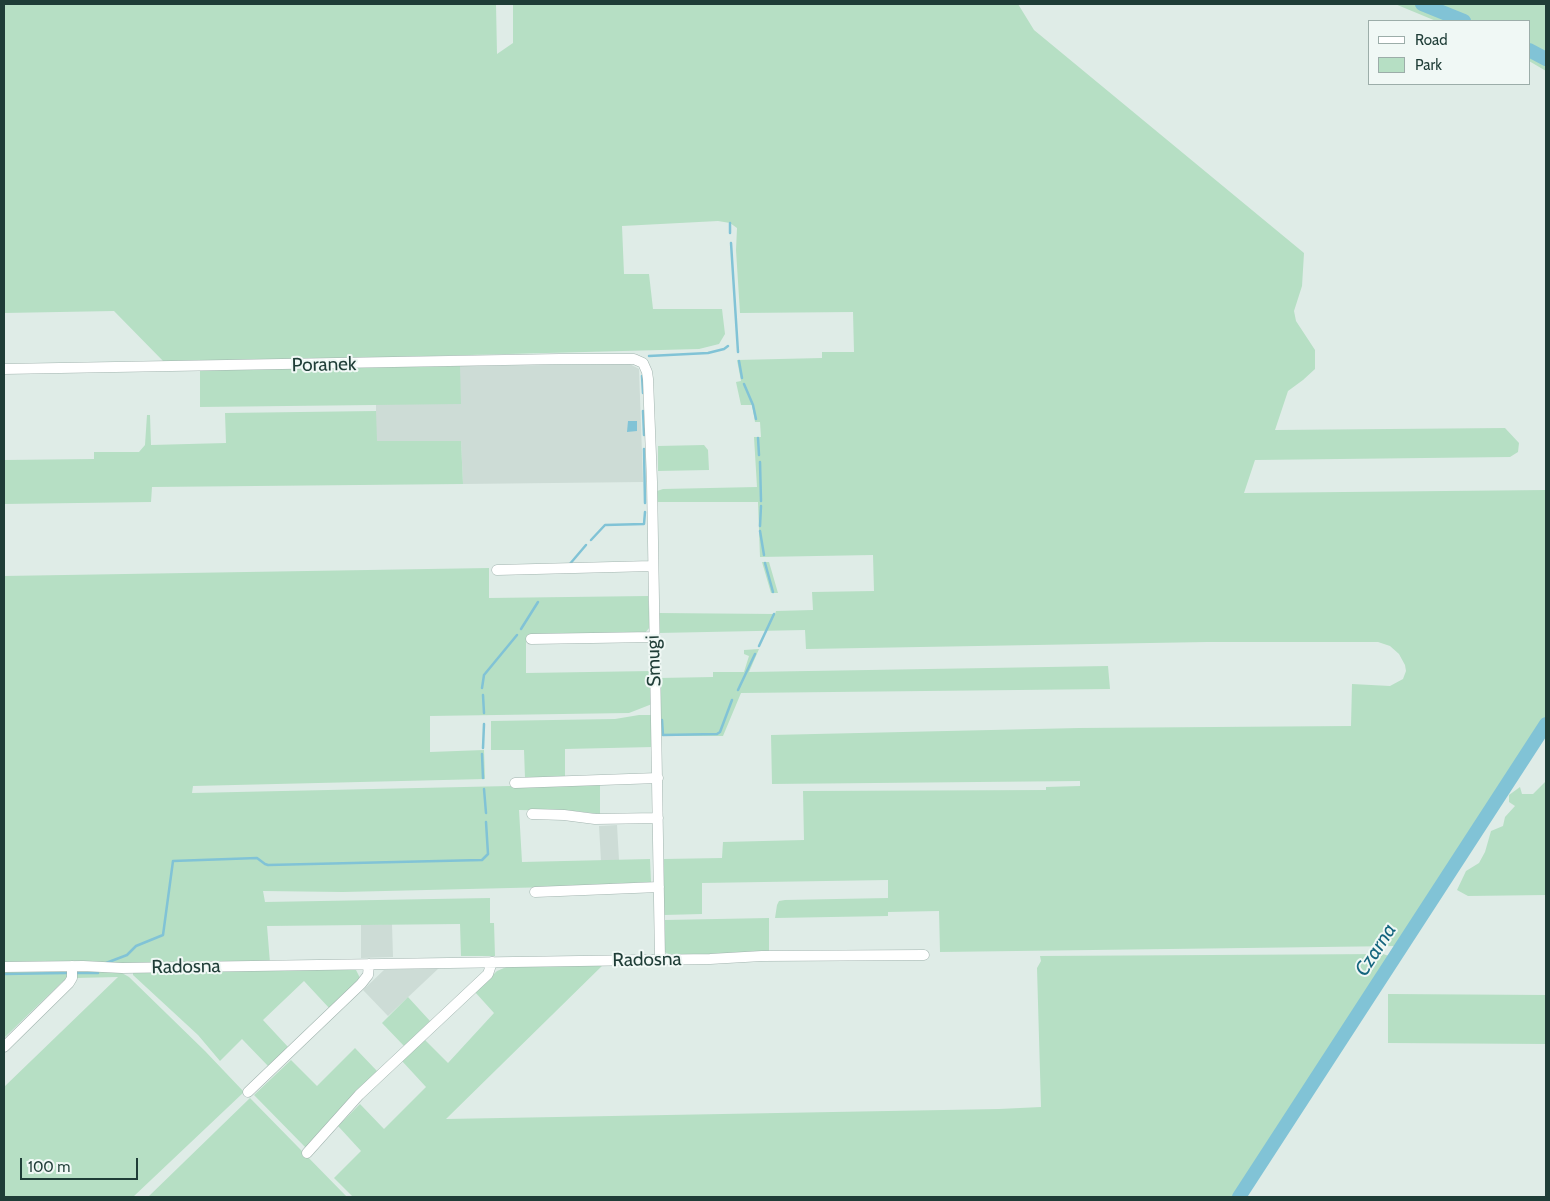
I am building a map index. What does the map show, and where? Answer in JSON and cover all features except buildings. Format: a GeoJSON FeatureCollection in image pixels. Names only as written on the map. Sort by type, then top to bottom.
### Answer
{"type":"FeatureCollection","features":[{"type":"Feature","properties":{"kind":"street","name":"Poranek"},"geometry":{"type":"LineString","coordinates":[[4,370],[634,359],[643,363]]}},
{"type":"Feature","properties":{"kind":"street","name":"Smugi"},"geometry":{"type":"LineString","coordinates":[[643,363],[648,379],[652,482],[653,637],[658,778],[660,959]]}},
{"type":"Feature","properties":{"kind":"street"},"geometry":{"type":"LineString","coordinates":[[497,570],[652,566]]}},
{"type":"Feature","properties":{"kind":"street"},"geometry":{"type":"LineString","coordinates":[[531,639],[653,637]]}},
{"type":"Feature","properties":{"kind":"street"},"geometry":{"type":"LineString","coordinates":[[515,782],[658,778]]}},
{"type":"Feature","properties":{"kind":"street"},"geometry":{"type":"LineString","coordinates":[[532,814],[564,815],[595,819],[658,818]]}},
{"type":"Feature","properties":{"kind":"street"},"geometry":{"type":"LineString","coordinates":[[535,892],[659,887]]}},
{"type":"Feature","properties":{"kind":"street","name":"Radosna"},"geometry":{"type":"LineString","coordinates":[[4,967],[72,966],[122,968],[710,959],[762,956],[924,955]]}},
{"type":"Feature","properties":{"kind":"street"},"geometry":{"type":"LineString","coordinates":[[307,1153],[359,1095],[488,974],[492,962]]}},
{"type":"Feature","properties":{"kind":"street"},"geometry":{"type":"LineString","coordinates":[[248,1092],[361,984],[368,976],[369,964]]}},
{"type":"Feature","properties":{"kind":"street"},"geometry":{"type":"LineString","coordinates":[[4,1046],[69,983],[72,978],[72,966]]}},
{"type":"Feature","properties":{"kind":"shaded area"},"geometry":{"type":"Polygon","coordinates":[[[630,364],[639,369],[643,482],[463,484],[461,441],[376,441],[376,404],[460,404],[460,366],[630,364]]]}},
{"type":"Feature","properties":{"kind":"shaded area"},"geometry":{"type":"Polygon","coordinates":[[[617,825],[619,860],[601,861],[599,826],[617,825]]]}},
{"type":"Feature","properties":{"kind":"shaded area"},"geometry":{"type":"Polygon","coordinates":[[[392,924],[393,957],[361,958],[361,925],[392,924]]]}},
{"type":"Feature","properties":{"kind":"shaded area"},"geometry":{"type":"Polygon","coordinates":[[[439,968],[388,1016],[363,990],[384,970],[439,968]]]}},
{"type":"Feature","properties":{"kind":"green space"},"geometry":{"type":"Polygon","coordinates":[[[4,4],[496,4],[497,54],[513,43],[513,4],[1018,4],[1034,30],[1304,253],[1302,286],[1294,311],[1296,321],[1315,350],[1315,369],[1288,391],[1275,430],[1505,428],[1519,443],[1518,452],[1510,457],[1255,460],[1244,493],[1546,490],[1546,716],[1398,946],[940,952],[939,911],[888,912],[888,916],[775,918],[779,901],[888,898],[888,880],[702,883],[702,914],[664,915],[664,859],[722,858],[723,842],[804,840],[803,791],[1046,790],[1046,787],[1080,786],[1080,781],[772,784],[771,735],[1079,728],[1351,726],[1352,684],[1390,686],[1403,679],[1406,671],[1405,665],[1399,654],[1390,646],[1378,642],[1207,642],[806,649],[805,630],[658,633],[658,613],[775,614],[776,611],[813,610],[812,592],[874,591],[873,555],[760,557],[758,502],[657,502],[657,491],[663,489],[757,487],[754,437],[761,437],[760,422],[755,422],[752,405],[741,405],[736,382],[741,381],[737,360],[822,358],[822,352],[854,352],[853,312],[740,313],[736,250],[737,228],[730,223],[718,221],[622,226],[624,274],[649,274],[653,309],[722,309],[725,334],[719,344],[699,349],[165,363],[114,311],[4,313],[4,4]]]}},
{"type":"Feature","properties":{"kind":"green space"},"geometry":{"type":"Polygon","coordinates":[[[1395,4],[1546,4],[1546,71],[1530,62],[1530,20],[1434,20],[1395,4]]]}},
{"type":"Feature","properties":{"kind":"green space"},"geometry":{"type":"Polygon","coordinates":[[[460,366],[461,404],[200,407],[200,370],[460,366]]]}},
{"type":"Feature","properties":{"kind":"green space"},"geometry":{"type":"Polygon","coordinates":[[[376,411],[377,441],[461,441],[463,484],[152,487],[151,502],[4,504],[4,460],[94,459],[94,452],[139,452],[145,445],[147,415],[150,415],[151,445],[226,443],[225,413],[376,411]]]}},
{"type":"Feature","properties":{"kind":"green space"},"geometry":{"type":"Polygon","coordinates":[[[704,445],[708,450],[709,470],[658,471],[658,446],[704,445]]]}},
{"type":"Feature","properties":{"kind":"green space"},"geometry":{"type":"Polygon","coordinates":[[[762,562],[769,562],[778,593],[771,593],[762,562]]]}},
{"type":"Feature","properties":{"kind":"green space"},"geometry":{"type":"Polygon","coordinates":[[[489,568],[489,598],[648,596],[650,627],[644,634],[528,637],[526,643],[526,673],[652,671],[652,704],[629,713],[430,716],[430,752],[484,750],[485,779],[193,786],[192,793],[600,784],[600,814],[575,811],[519,810],[522,862],[650,859],[651,882],[552,887],[343,892],[263,891],[265,902],[490,898],[490,923],[494,923],[495,956],[461,956],[460,924],[267,926],[270,963],[4,963],[4,576],[489,568]]]}},
{"type":"Feature","properties":{"kind":"green space"},"geometry":{"type":"Polygon","coordinates":[[[759,649],[749,672],[1108,666],[1110,689],[741,693],[723,736],[660,736],[659,678],[713,677],[713,672],[744,672],[749,656],[744,654],[744,650],[759,649]]]}},
{"type":"Feature","properties":{"kind":"green space"},"geometry":{"type":"Polygon","coordinates":[[[652,715],[653,747],[565,749],[565,777],[525,778],[524,750],[491,750],[491,721],[615,719],[652,715]]]}},
{"type":"Feature","properties":{"kind":"green space"},"geometry":{"type":"Polygon","coordinates":[[[1546,781],[1546,895],[1468,896],[1457,890],[1466,871],[1479,863],[1485,852],[1491,831],[1503,826],[1505,817],[1515,806],[1509,802],[1509,795],[1520,787],[1522,794],[1533,794],[1546,781]]]}},
{"type":"Feature","properties":{"kind":"green space"},"geometry":{"type":"Polygon","coordinates":[[[769,918],[769,951],[715,955],[669,955],[665,952],[665,920],[769,918]]]}},
{"type":"Feature","properties":{"kind":"green space"},"geometry":{"type":"Polygon","coordinates":[[[1383,954],[1392,957],[1297,1103],[1232,1197],[353,1197],[334,1178],[361,1151],[338,1126],[360,1104],[384,1129],[426,1087],[402,1061],[424,1039],[448,1063],[494,1013],[475,992],[497,971],[511,965],[605,963],[446,1119],[1041,1107],[1037,968],[1041,961],[1040,956],[1383,954]]]}},
{"type":"Feature","properties":{"kind":"green space"},"geometry":{"type":"Polygon","coordinates":[[[68,968],[69,978],[62,982],[4,1038],[4,970],[68,968]]]}},
{"type":"Feature","properties":{"kind":"green space"},"geometry":{"type":"Polygon","coordinates":[[[351,968],[356,970],[360,978],[330,1009],[304,981],[263,1020],[289,1048],[269,1067],[242,1039],[220,1061],[198,1035],[133,975],[133,972],[351,968]]]}},
{"type":"Feature","properties":{"kind":"green space"},"geometry":{"type":"Polygon","coordinates":[[[99,969],[122,973],[129,977],[244,1092],[133,1197],[4,1197],[4,1087],[118,977],[75,978],[76,971],[99,969]]]}},
{"type":"Feature","properties":{"kind":"green space"},"geometry":{"type":"Polygon","coordinates":[[[1388,994],[1546,995],[1546,1044],[1388,1043],[1388,994]]]}},
{"type":"Feature","properties":{"kind":"green space"},"geometry":{"type":"Polygon","coordinates":[[[408,997],[430,1021],[404,1046],[382,1023],[408,997]]]}},
{"type":"Feature","properties":{"kind":"green space"},"geometry":{"type":"Polygon","coordinates":[[[355,1048],[377,1071],[306,1148],[254,1095],[291,1060],[317,1086],[355,1048]]]}},
{"type":"Feature","properties":{"kind":"green space"},"geometry":{"type":"Polygon","coordinates":[[[250,1098],[347,1197],[148,1197],[250,1098]]]}},
{"type":"Feature","properties":{"kind":"water"},"geometry":{"type":"Polygon","coordinates":[[[628,421],[637,421],[637,431],[627,432],[628,421]]]}},
{"type":"Feature","properties":{"kind":"waterway","name":"Czarna"},"geometry":{"type":"LineString","coordinates":[[1422,4],[1462,20]]}},
{"type":"Feature","properties":{"kind":"waterway","name":"Czarna"},"geometry":{"type":"LineString","coordinates":[[1530,51],[1546,59]]}},
{"type":"Feature","properties":{"kind":"waterway"},"geometry":{"type":"LineString","coordinates":[[730,223],[730,233]]}},
{"type":"Feature","properties":{"kind":"waterway"},"geometry":{"type":"LineString","coordinates":[[731,243],[738,352]]}},
{"type":"Feature","properties":{"kind":"waterway"},"geometry":{"type":"LineString","coordinates":[[649,356],[708,353],[724,349],[728,346]]}},
{"type":"Feature","properties":{"kind":"waterway"},"geometry":{"type":"LineString","coordinates":[[739,361],[742,378]]}},
{"type":"Feature","properties":{"kind":"waterway"},"geometry":{"type":"LineString","coordinates":[[642,376],[643,393]]}},
{"type":"Feature","properties":{"kind":"waterway"},"geometry":{"type":"LineString","coordinates":[[744,384],[753,405],[756,419]]}},
{"type":"Feature","properties":{"kind":"waterway"},"geometry":{"type":"LineString","coordinates":[[643,411],[644,435]]}},
{"type":"Feature","properties":{"kind":"waterway"},"geometry":{"type":"LineString","coordinates":[[758,438],[759,455]]}},
{"type":"Feature","properties":{"kind":"waterway"},"geometry":{"type":"LineString","coordinates":[[644,449],[645,503]]}},
{"type":"Feature","properties":{"kind":"waterway"},"geometry":{"type":"LineString","coordinates":[[760,462],[761,501]]}},
{"type":"Feature","properties":{"kind":"waterway"},"geometry":{"type":"LineString","coordinates":[[760,526],[761,506]]}},
{"type":"Feature","properties":{"kind":"waterway"},"geometry":{"type":"LineString","coordinates":[[591,540],[605,525],[644,524],[645,512]]}},
{"type":"Feature","properties":{"kind":"waterway"},"geometry":{"type":"LineString","coordinates":[[760,531],[764,555]]}},
{"type":"Feature","properties":{"kind":"waterway"},"geometry":{"type":"LineString","coordinates":[[569,565],[586,545]]}},
{"type":"Feature","properties":{"kind":"waterway"},"geometry":{"type":"LineString","coordinates":[[765,563],[773,592]]}},
{"type":"Feature","properties":{"kind":"waterway"},"geometry":{"type":"LineString","coordinates":[[521,629],[538,602]]}},
{"type":"Feature","properties":{"kind":"waterway"},"geometry":{"type":"LineString","coordinates":[[759,646],[774,614]]}},
{"type":"Feature","properties":{"kind":"waterway"},"geometry":{"type":"LineString","coordinates":[[482,688],[484,675],[517,635]]}},
{"type":"Feature","properties":{"kind":"waterway"},"geometry":{"type":"LineString","coordinates":[[738,690],[755,654]]}},
{"type":"Feature","properties":{"kind":"waterway"},"geometry":{"type":"LineString","coordinates":[[483,695],[484,713]]}},
{"type":"Feature","properties":{"kind":"waterway"},"geometry":{"type":"LineString","coordinates":[[662,720],[663,735],[717,734],[720,732],[732,700]]}},
{"type":"Feature","properties":{"kind":"waterway"},"geometry":{"type":"LineString","coordinates":[[483,748],[484,724]]}},
{"type":"Feature","properties":{"kind":"waterway","name":"Czarna"},"geometry":{"type":"LineString","coordinates":[[1239,1197],[1546,724]]}},
{"type":"Feature","properties":{"kind":"waterway"},"geometry":{"type":"LineString","coordinates":[[482,754],[483,778]]}},
{"type":"Feature","properties":{"kind":"waterway"},"geometry":{"type":"LineString","coordinates":[[484,789],[486,813]]}},
{"type":"Feature","properties":{"kind":"waterway"},"geometry":{"type":"LineString","coordinates":[[106,963],[127,955],[136,946],[163,935],[173,861],[257,858],[268,865],[482,860],[488,854],[486,822]]}},
{"type":"Feature","properties":{"kind":"waterway"},"geometry":{"type":"LineString","coordinates":[[4,974],[66,973]]}},
{"type":"Feature","properties":{"kind":"waterway"},"geometry":{"type":"LineString","coordinates":[[77,973],[98,973]]}}]}
